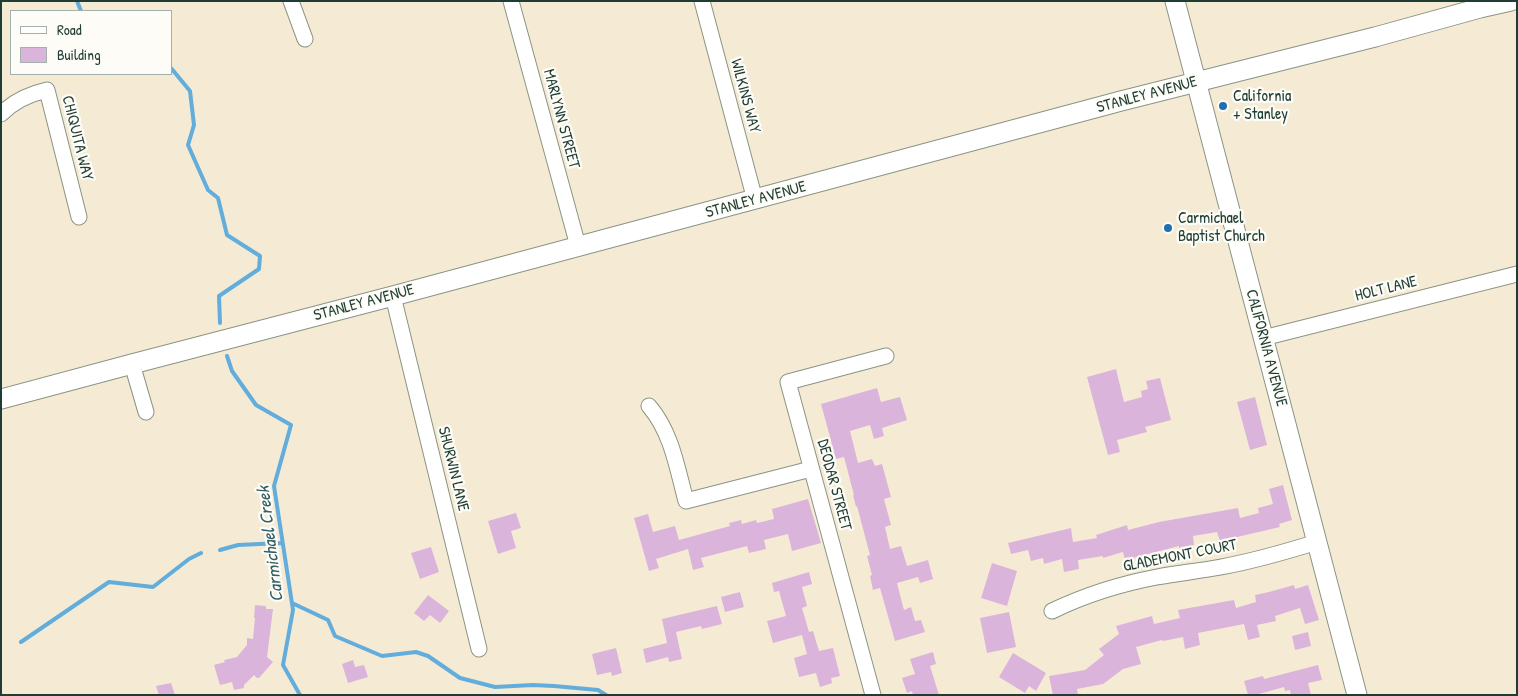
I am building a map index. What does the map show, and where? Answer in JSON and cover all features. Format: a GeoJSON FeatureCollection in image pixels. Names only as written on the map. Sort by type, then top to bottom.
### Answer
{"type":"FeatureCollection","features":[{"type":"Feature","properties":{"kind":"street"},"geometry":{"type":"LineString","coordinates":[[291,1],[305,40]]}},
{"type":"Feature","properties":{"kind":"street","name":"MARLYNN STREET"},"geometry":{"type":"LineString","coordinates":[[510,1],[578,246]]}},
{"type":"Feature","properties":{"kind":"street","name":"WILKINS WAY"},"geometry":{"type":"LineString","coordinates":[[702,1],[755,200]]}},
{"type":"Feature","properties":{"kind":"street","name":"CALIFORNIA AVENUE"},"geometry":{"type":"LineString","coordinates":[[1175,1],[1356,695]]}},
{"type":"Feature","properties":{"kind":"street","name":"STANLEY AVENUE"},"geometry":{"type":"LineString","coordinates":[[1,399],[1196,82],[1511,1]]}},
{"type":"Feature","properties":{"kind":"street","name":"CHIQUITA WAY"},"geometry":{"type":"LineString","coordinates":[[1,114],[21,98],[47,90],[79,216]]}},
{"type":"Feature","properties":{"kind":"street","name":"HOLT LANE"},"geometry":{"type":"LineString","coordinates":[[1263,338],[1517,274]]}},
{"type":"Feature","properties":{"kind":"street","name":"SHURWIN LANE"},"geometry":{"type":"LineString","coordinates":[[393,296],[479,649]]}},
{"type":"Feature","properties":{"kind":"street","name":"DEODAR STREET"},"geometry":{"type":"LineString","coordinates":[[873,695],[788,382],[886,356]]}},
{"type":"Feature","properties":{"kind":"street"},"geometry":{"type":"LineString","coordinates":[[132,364],[146,412]]}},
{"type":"Feature","properties":{"kind":"street"},"geometry":{"type":"LineString","coordinates":[[650,406],[664,426],[671,444],[686,501],[811,469]]}},
{"type":"Feature","properties":{"kind":"street","name":"GLADEMONT COURT"},"geometry":{"type":"LineString","coordinates":[[1052,611],[1084,597],[1115,587],[1157,577],[1219,568],[1267,557],[1317,542]]}},
{"type":"Feature","properties":{"kind":"building"},"geometry":{"type":"Polygon","coordinates":[[[1116,369],[1124,402],[1142,397],[1141,391],[1148,389],[1146,381],[1160,378],[1171,420],[1145,427],[1147,432],[1117,440],[1120,452],[1108,455],[1087,377],[1116,369]]]}},
{"type":"Feature","properties":{"kind":"building"},"geometry":{"type":"Polygon","coordinates":[[[877,388],[881,402],[900,397],[907,420],[882,428],[884,436],[874,439],[870,425],[850,431],[858,463],[872,459],[875,466],[882,464],[891,497],[884,499],[891,525],[885,527],[890,549],[901,546],[907,566],[928,560],[933,579],[920,583],[918,577],[897,583],[904,610],[911,607],[915,621],[921,620],[925,632],[895,641],[880,588],[873,590],[870,576],[872,575],[867,556],[870,555],[844,457],[836,459],[821,404],[877,388]]]}},
{"type":"Feature","properties":{"kind":"building"},"geometry":{"type":"Polygon","coordinates":[[[1255,397],[1267,445],[1250,450],[1237,402],[1255,397]]]}},
{"type":"Feature","properties":{"kind":"building"},"geometry":{"type":"Polygon","coordinates":[[[1283,485],[1292,520],[1279,524],[1280,527],[1220,541],[1217,532],[1193,536],[1194,545],[1179,548],[1179,546],[1125,560],[1123,552],[1103,558],[1103,556],[1078,560],[1079,569],[1064,572],[1062,559],[1044,564],[1043,558],[1031,561],[1028,550],[1011,554],[1008,543],[1071,528],[1073,542],[1097,538],[1096,535],[1127,525],[1128,530],[1159,522],[1238,508],[1240,518],[1259,513],[1258,508],[1273,504],[1269,489],[1283,485]]]}},
{"type":"Feature","properties":{"kind":"building"},"geometry":{"type":"Polygon","coordinates":[[[808,499],[821,543],[792,551],[788,534],[764,540],[766,549],[749,553],[747,546],[701,558],[704,567],[693,570],[688,549],[656,559],[659,568],[649,571],[634,518],[648,514],[653,532],[675,526],[679,540],[730,526],[729,523],[741,520],[742,524],[756,520],[757,523],[774,519],[772,509],[808,499]]]}},
{"type":"Feature","properties":{"kind":"building"},"geometry":{"type":"Polygon","coordinates":[[[516,513],[521,528],[511,531],[516,548],[498,554],[488,521],[516,513]]]}},
{"type":"Feature","properties":{"kind":"building"},"geometry":{"type":"Polygon","coordinates":[[[431,547],[439,572],[420,579],[411,553],[431,547]]]}},
{"type":"Feature","properties":{"kind":"building"},"geometry":{"type":"Polygon","coordinates":[[[992,563],[1017,571],[1007,606],[981,598],[992,563]]]}},
{"type":"Feature","properties":{"kind":"building"},"geometry":{"type":"Polygon","coordinates":[[[809,572],[812,584],[802,587],[807,606],[802,608],[809,632],[813,631],[819,651],[833,648],[840,676],[831,678],[832,683],[820,687],[816,673],[799,677],[794,658],[807,654],[802,635],[773,643],[767,621],[786,616],[779,591],[774,592],[772,583],[809,572]]]}},
{"type":"Feature","properties":{"kind":"building"},"geometry":{"type":"Polygon","coordinates":[[[1294,585],[1295,589],[1308,585],[1319,620],[1305,624],[1300,608],[1275,616],[1276,621],[1257,625],[1260,637],[1248,640],[1244,624],[1198,633],[1200,645],[1185,649],[1183,637],[1136,647],[1141,664],[1123,669],[1103,684],[1077,689],[1078,695],[1053,695],[1049,676],[1085,670],[1104,655],[1099,649],[1119,634],[1116,626],[1152,616],[1154,624],[1180,618],[1178,610],[1234,600],[1236,608],[1256,602],[1255,595],[1294,585]]]}},
{"type":"Feature","properties":{"kind":"building"},"geometry":{"type":"Polygon","coordinates":[[[740,592],[744,607],[725,612],[721,597],[740,592]]]}},
{"type":"Feature","properties":{"kind":"building"},"geometry":{"type":"Polygon","coordinates":[[[428,595],[449,611],[440,623],[430,615],[424,621],[414,613],[428,595]]]}},
{"type":"Feature","properties":{"kind":"building"},"geometry":{"type":"Polygon","coordinates":[[[255,605],[266,606],[266,609],[273,609],[267,657],[273,662],[259,678],[254,675],[244,685],[244,688],[234,690],[232,682],[220,685],[214,665],[237,657],[247,645],[247,638],[253,639],[255,605]]]}},
{"type":"Feature","properties":{"kind":"building"},"geometry":{"type":"Polygon","coordinates":[[[717,606],[722,624],[702,629],[701,626],[676,632],[682,659],[669,662],[668,657],[646,663],[643,649],[667,643],[662,619],[717,606]]]}},
{"type":"Feature","properties":{"kind":"building"},"geometry":{"type":"Polygon","coordinates":[[[1009,612],[1016,647],[987,653],[980,618],[1009,612]]]}},
{"type":"Feature","properties":{"kind":"building"},"geometry":{"type":"Polygon","coordinates":[[[1308,632],[1311,646],[1295,650],[1292,636],[1308,632]]]}},
{"type":"Feature","properties":{"kind":"building"},"geometry":{"type":"Polygon","coordinates":[[[616,648],[622,673],[612,676],[611,672],[597,675],[592,654],[616,648]]]}},
{"type":"Feature","properties":{"kind":"building"},"geometry":{"type":"Polygon","coordinates":[[[933,652],[936,664],[930,666],[939,695],[913,695],[912,691],[907,693],[902,678],[915,674],[910,659],[933,652]]]}},
{"type":"Feature","properties":{"kind":"building"},"geometry":{"type":"Polygon","coordinates":[[[1013,653],[1046,673],[1036,691],[1029,686],[1025,693],[999,677],[1013,653]]]}},
{"type":"Feature","properties":{"kind":"building"},"geometry":{"type":"Polygon","coordinates":[[[353,660],[355,667],[364,665],[368,677],[348,683],[342,664],[353,660]]]}},
{"type":"Feature","properties":{"kind":"building"},"geometry":{"type":"Polygon","coordinates":[[[1318,665],[1322,680],[1308,683],[1311,695],[1291,695],[1290,690],[1285,691],[1284,687],[1255,695],[1248,695],[1244,681],[1263,676],[1264,679],[1318,665]]]}},
{"type":"Feature","properties":{"kind":"building"},"geometry":{"type":"Polygon","coordinates":[[[171,683],[175,695],[159,695],[156,686],[171,683]]]}},
{"type":"Feature","properties":{"kind":"waterway","name":"Carmichael Creek"},"geometry":{"type":"LineString","coordinates":[[77,1],[81,10]]}},
{"type":"Feature","properties":{"kind":"waterway","name":"Carmichael Creek"},"geometry":{"type":"LineString","coordinates":[[172,69],[190,91],[194,125],[188,145],[208,190],[218,198],[227,235],[260,256],[259,269],[219,296],[220,323]]}},
{"type":"Feature","properties":{"kind":"waterway","name":"Carmichael Creek"},"geometry":{"type":"LineString","coordinates":[[227,356],[232,371],[256,405],[291,425],[274,486],[293,610],[283,665],[300,695]]}},
{"type":"Feature","properties":{"kind":"waterway"},"geometry":{"type":"LineString","coordinates":[[220,550],[238,545],[282,543]]}},
{"type":"Feature","properties":{"kind":"waterway"},"geometry":{"type":"LineString","coordinates":[[21,642],[109,582],[153,587],[189,559],[201,553]]}},
{"type":"Feature","properties":{"kind":"waterway"},"geometry":{"type":"LineString","coordinates":[[292,603],[328,620],[335,636],[382,656],[416,652],[428,656],[460,678],[495,687],[554,686],[598,690],[606,695]]}},
{"type":"Feature","properties":{"kind":"place","name":"California + Stanley"},"geometry":{"type":"Point","coordinates":[1223,106]}},
{"type":"Feature","properties":{"kind":"place","name":"Carmichael Baptist Church"},"geometry":{"type":"Point","coordinates":[1168,228]}}]}
